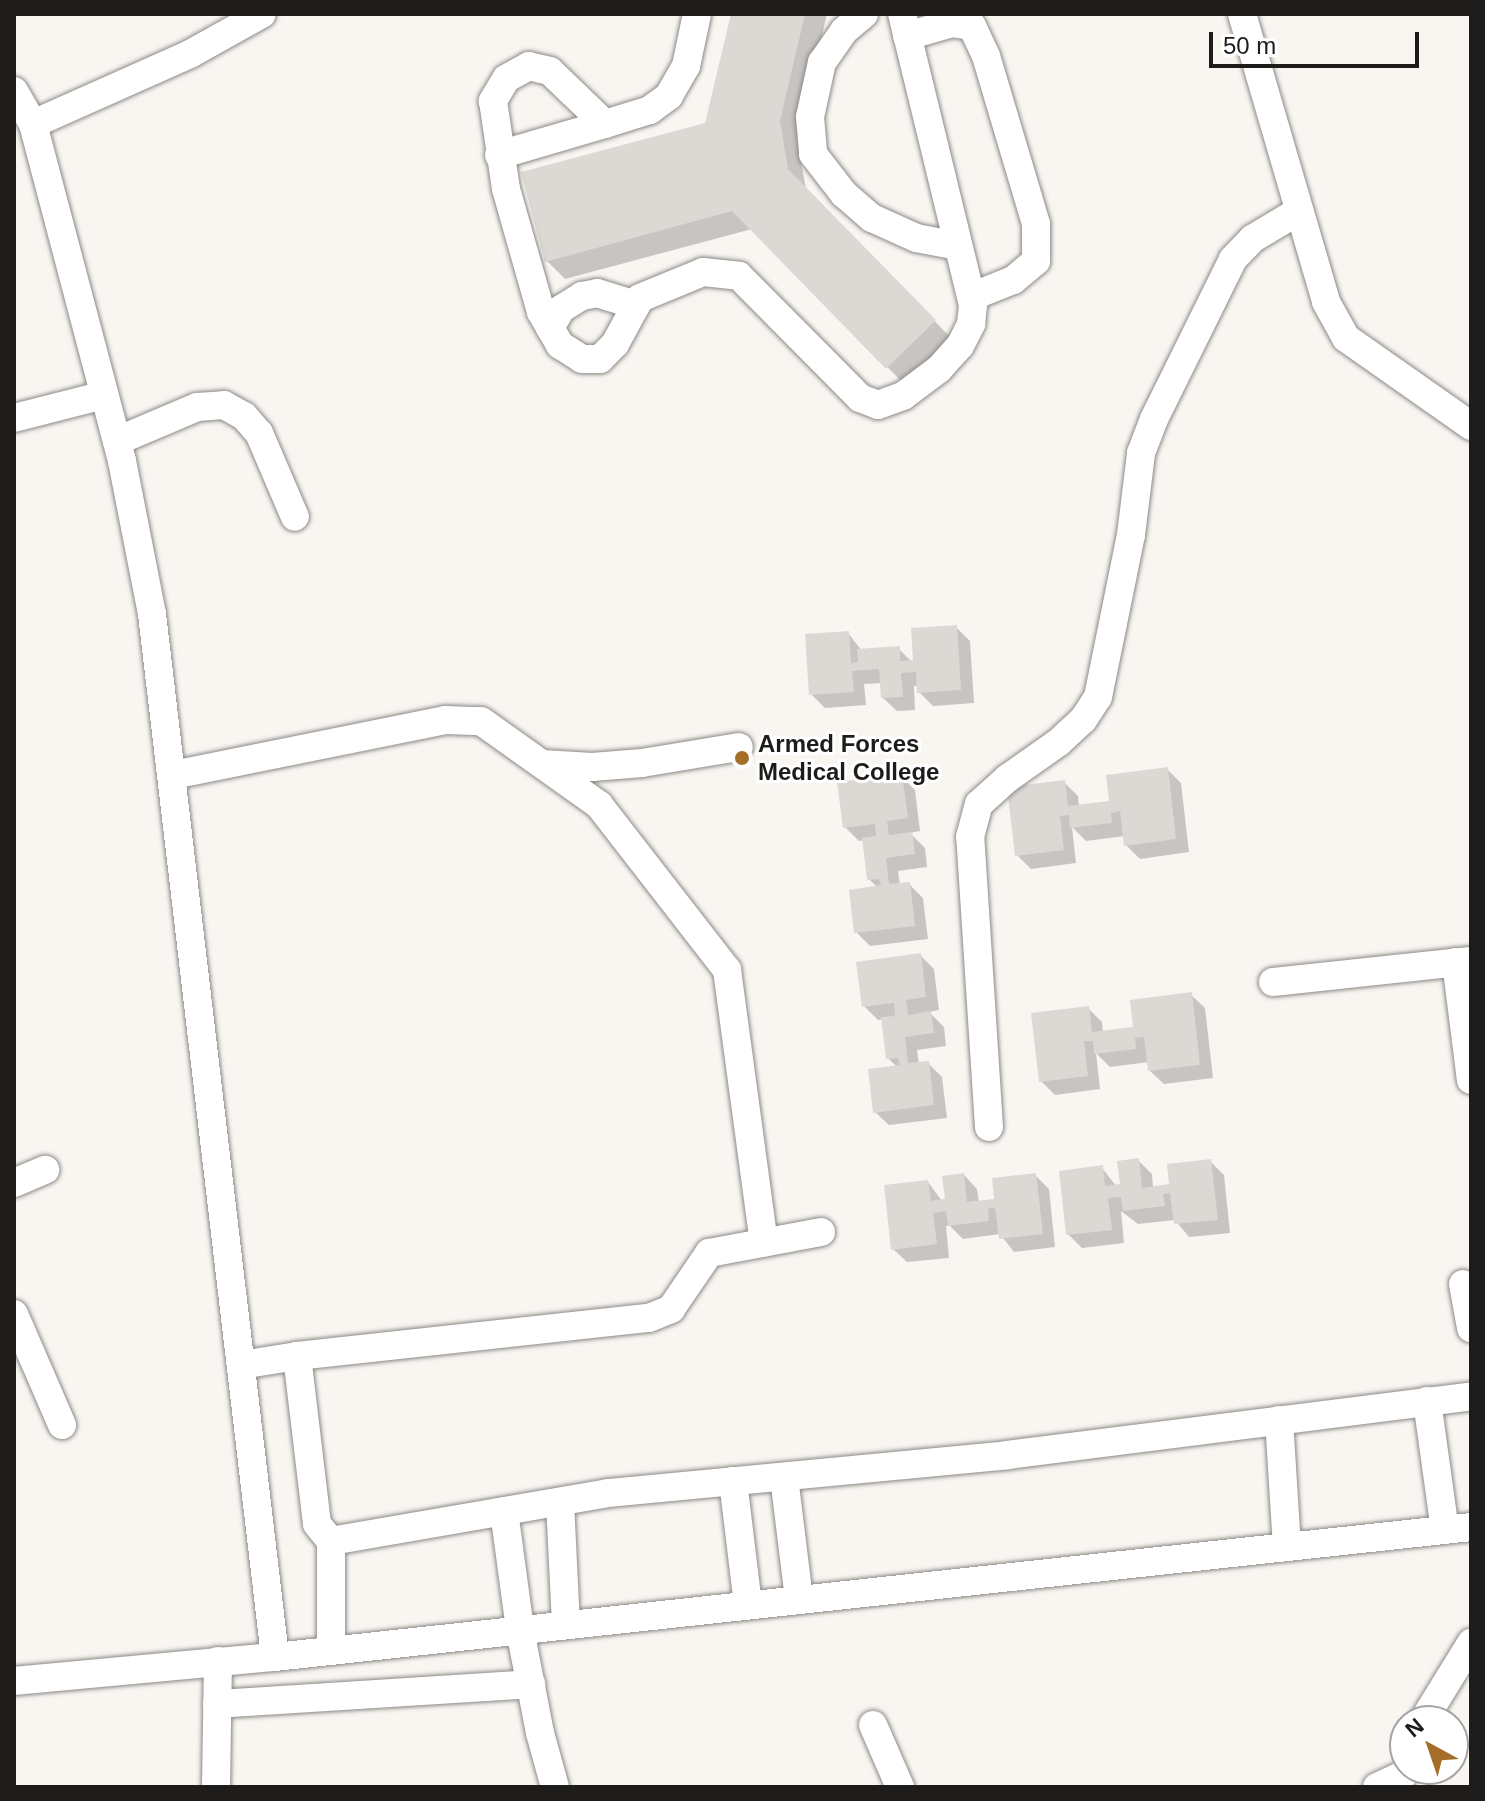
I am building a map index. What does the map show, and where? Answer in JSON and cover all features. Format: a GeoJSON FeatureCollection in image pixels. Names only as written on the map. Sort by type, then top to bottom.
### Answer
{"type":"FeatureCollection","features":[{"type":"Feature","properties":{"kind":"street"},"geometry":{"type":"LineString","coordinates":[[33,124],[190,54],[262,14]]}},
{"type":"Feature","properties":{"kind":"street"},"geometry":{"type":"LineString","coordinates":[[499,155],[650,110],[669,96],[686,66],[697,14]]}},
{"type":"Feature","properties":{"kind":"street"},"geometry":{"type":"LineString","coordinates":[[864,14],[844,31],[822,62],[810,117],[813,154],[844,194],[872,218],[916,238],[958,246]]}},
{"type":"Feature","properties":{"kind":"street"},"geometry":{"type":"LineString","coordinates":[[1242,14],[1326,302],[1346,338],[1471,426]]}},
{"type":"Feature","properties":{"kind":"street"},"geometry":{"type":"LineString","coordinates":[[605,124],[550,71],[529,66],[506,79],[493,101],[499,155],[537,299],[560,345],[582,359],[600,359],[615,344],[640,298],[703,272],[739,276],[860,398],[878,405],[903,396],[939,369],[960,346],[971,324],[971,297],[905,25],[952,23],[972,26],[986,56],[1036,224],[1036,261],[1013,280],[971,297]]}},
{"type":"Feature","properties":{"kind":"street"},"geometry":{"type":"LineString","coordinates":[[14,91],[33,124],[117,441],[152,614],[275,1657]]}},
{"type":"Feature","properties":{"kind":"street"},"geometry":{"type":"LineString","coordinates":[[989,1127],[970,837],[979,804],[1008,778],[1059,742],[1083,720],[1098,697],[1131,535],[1141,453],[1154,419],[1233,259],[1252,239],[1299,211]]}},
{"type":"Feature","properties":{"kind":"street"},"geometry":{"type":"LineString","coordinates":[[550,328],[561,309],[582,296],[597,293],[636,305]]}},
{"type":"Feature","properties":{"kind":"street"},"geometry":{"type":"LineString","coordinates":[[14,418],[104,395]]}},
{"type":"Feature","properties":{"kind":"street"},"geometry":{"type":"LineString","coordinates":[[117,441],[197,407],[224,405],[244,416],[259,433],[295,517]]}},
{"type":"Feature","properties":{"kind":"street"},"geometry":{"type":"LineString","coordinates":[[173,775],[445,720],[481,721],[599,805],[727,970],[764,1243]]}},
{"type":"Feature","properties":{"kind":"street"},"geometry":{"type":"LineString","coordinates":[[541,764],[592,767],[642,763],[739,747]]}},
{"type":"Feature","properties":{"kind":"street"},"geometry":{"type":"LineString","coordinates":[[1273,982],[1463,962],[1471,1080]]}},
{"type":"Feature","properties":{"kind":"street"},"geometry":{"type":"LineString","coordinates":[[14,1183],[45,1170]]}},
{"type":"Feature","properties":{"kind":"street"},"geometry":{"type":"LineString","coordinates":[[241,1365],[297,1356],[649,1318],[671,1309],[709,1253],[821,1232]]}},
{"type":"Feature","properties":{"kind":"street"},"geometry":{"type":"LineString","coordinates":[[1463,1284],[1471,1328]]}},
{"type":"Feature","properties":{"kind":"street"},"geometry":{"type":"LineString","coordinates":[[14,1314],[62,1425]]}},
{"type":"Feature","properties":{"kind":"street"},"geometry":{"type":"LineString","coordinates":[[297,1356],[317,1524],[331,1541],[331,1650]]}},
{"type":"Feature","properties":{"kind":"street"},"geometry":{"type":"LineString","coordinates":[[331,1541],[560,1502],[733,1481],[1007,1455],[1471,1396]]}},
{"type":"Feature","properties":{"kind":"street"},"geometry":{"type":"LineString","coordinates":[[14,1681],[275,1657],[1458,1528],[1427,1401]]}},
{"type":"Feature","properties":{"kind":"street"},"geometry":{"type":"LineString","coordinates":[[1279,1420],[1287,1547]]}},
{"type":"Feature","properties":{"kind":"street"},"geometry":{"type":"LineString","coordinates":[[784,1477],[799,1600]]}},
{"type":"Feature","properties":{"kind":"street"},"geometry":{"type":"LineString","coordinates":[[733,1481],[748,1605]]}},
{"type":"Feature","properties":{"kind":"street"},"geometry":{"type":"LineString","coordinates":[[560,1502],[566,1625]]}},
{"type":"Feature","properties":{"kind":"street"},"geometry":{"type":"LineString","coordinates":[[504,1511],[520,1630],[555,1787]]}},
{"type":"Feature","properties":{"kind":"street"},"geometry":{"type":"LineString","coordinates":[[1433,1705],[1471,1643]]}},
{"type":"Feature","properties":{"kind":"street"},"geometry":{"type":"LineString","coordinates":[[216,1787],[218,1661]]}},
{"type":"Feature","properties":{"kind":"street"},"geometry":{"type":"LineString","coordinates":[[217,1704],[531,1684]]}},
{"type":"Feature","properties":{"kind":"street"},"geometry":{"type":"LineString","coordinates":[[873,1725],[900,1787]]}},
{"type":"Feature","properties":{"kind":"building"},"geometry":{"type":"Polygon","coordinates":[[[731,14],[805,14],[780,121],[788,169],[936,320],[886,369],[732,211],[545,262],[521,172],[705,123],[731,14]]]}},
{"type":"Feature","properties":{"kind":"building"},"geometry":{"type":"Polygon","coordinates":[[[957,625],[961,690],[917,693],[916,672],[901,673],[903,697],[881,698],[879,669],[852,671],[854,692],[809,695],[805,634],[849,631],[851,663],[858,662],[857,649],[900,646],[900,661],[913,660],[911,628],[957,625]]]}},
{"type":"Feature","properties":{"kind":"building"},"geometry":{"type":"Polygon","coordinates":[[[1168,767],[1176,839],[1124,846],[1120,811],[1111,813],[1112,823],[1070,828],[1069,815],[1060,816],[1064,850],[1015,856],[1007,787],[1065,780],[1068,806],[1109,801],[1106,775],[1168,767]]]}},
{"type":"Feature","properties":{"kind":"building"},"geometry":{"type":"Polygon","coordinates":[[[902,774],[908,818],[887,821],[889,835],[912,832],[915,854],[886,858],[889,884],[910,882],[915,926],[854,933],[849,890],[881,885],[879,879],[867,880],[862,838],[876,836],[875,824],[843,828],[837,782],[902,774]]]}},
{"type":"Feature","properties":{"kind":"building"},"geometry":{"type":"Polygon","coordinates":[[[921,953],[926,997],[906,1000],[908,1015],[931,1011],[934,1033],[905,1037],[908,1063],[929,1061],[934,1105],[873,1113],[868,1069],[900,1065],[898,1058],[886,1059],[881,1017],[895,1016],[894,1003],[862,1007],[856,962],[921,953]]]}},
{"type":"Feature","properties":{"kind":"building"},"geometry":{"type":"Polygon","coordinates":[[[1192,992],[1200,1065],[1148,1071],[1144,1037],[1135,1038],[1136,1049],[1094,1054],[1093,1041],[1084,1041],[1088,1076],[1039,1082],[1031,1013],[1089,1006],[1092,1032],[1133,1027],[1130,1000],[1192,992]]]}},
{"type":"Feature","properties":{"kind":"building"},"geometry":{"type":"Polygon","coordinates":[[[1139,1158],[1142,1188],[1169,1184],[1167,1164],[1211,1159],[1218,1220],[1174,1224],[1170,1193],[1163,1194],[1165,1206],[1123,1211],[1121,1197],[1108,1198],[1112,1230],[1066,1235],[1059,1171],[1103,1165],[1105,1186],[1120,1184],[1117,1161],[1139,1158]]]}},
{"type":"Feature","properties":{"kind":"building"},"geometry":{"type":"Polygon","coordinates":[[[964,1173],[967,1202],[994,1199],[992,1178],[1036,1173],[1043,1234],[999,1239],[995,1208],[988,1208],[989,1221],[948,1226],[946,1211],[933,1213],[937,1244],[891,1250],[884,1185],[928,1180],[931,1201],[945,1199],[942,1176],[964,1173]]]}},
{"type":"Feature","properties":{"kind":"place","name":"Armed Forces Medical College"},"geometry":{"type":"Point","coordinates":[742,758]}}]}
